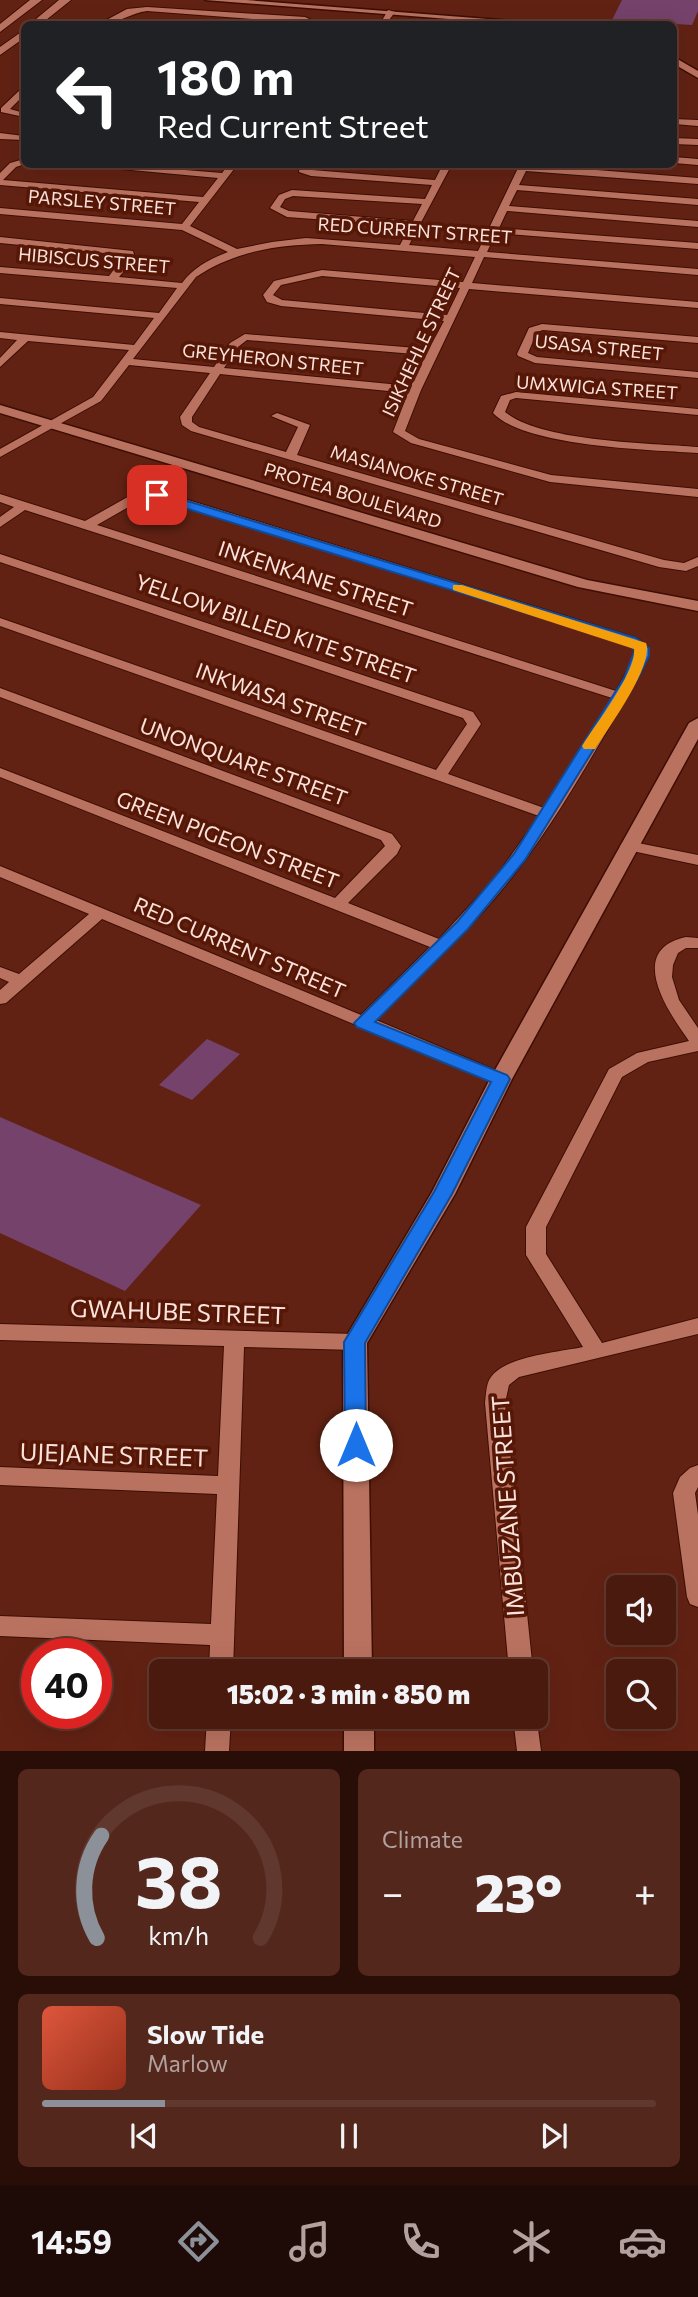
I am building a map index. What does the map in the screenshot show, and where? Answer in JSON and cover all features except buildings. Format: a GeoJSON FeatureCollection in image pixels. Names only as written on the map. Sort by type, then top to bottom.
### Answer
{"type":"FeatureCollection","features":[{"type":"Feature","properties":{"kind":"main road"},"geometry":{"type":"LineString","coordinates":[[0,29],[37,0]]}},
{"type":"Feature","properties":{"kind":"main road"},"geometry":{"type":"LineString","coordinates":[[39,21],[66,0]]}},
{"type":"Feature","properties":{"kind":"main road"},"geometry":{"type":"LineString","coordinates":[[0,52],[21,35]]}},
{"type":"Feature","properties":{"kind":"street"},"geometry":{"type":"LineString","coordinates":[[209,0],[506,21]]}},
{"type":"Feature","properties":{"kind":"street"},"geometry":{"type":"LineString","coordinates":[[385,21],[398,3]]}},
{"type":"Feature","properties":{"kind":"street"},"geometry":{"type":"LineString","coordinates":[[111,21],[130,11],[153,9],[309,21]]}},
{"type":"Feature","properties":{"kind":"street"},"geometry":{"type":"LineString","coordinates":[[677,62],[698,75]]}},
{"type":"Feature","properties":{"kind":"street"},"geometry":{"type":"LineString","coordinates":[[21,94],[4,110],[21,114]]}},
{"type":"Feature","properties":{"kind":"street"},"geometry":{"type":"LineString","coordinates":[[677,122],[698,123]]}},
{"type":"Feature","properties":{"kind":"street"},"geometry":{"type":"LineString","coordinates":[[0,136],[21,138]]}},
{"type":"Feature","properties":{"kind":"street"},"geometry":{"type":"LineString","coordinates":[[677,141],[698,142]]}},
{"type":"Feature","properties":{"kind":"street"},"geometry":{"type":"LineString","coordinates":[[677,160],[698,162]]}},
{"type":"Feature","properties":{"kind":"street"},"geometry":{"type":"LineString","coordinates":[[0,180],[13,165],[21,163]]}},
{"type":"Feature","properties":{"kind":"street"},"geometry":{"type":"LineString","coordinates":[[122,168],[225,176]]}},
{"type":"Feature","properties":{"kind":"street"},"geometry":{"type":"LineString","coordinates":[[184,227],[231,168]]}},
{"type":"Feature","properties":{"kind":"street"},"geometry":{"type":"LineString","coordinates":[[303,168],[302,170],[311,173],[439,183]]}},
{"type":"Feature","properties":{"kind":"street"},"geometry":{"type":"LineString","coordinates":[[403,248],[446,168]]}},
{"type":"Feature","properties":{"kind":"street","name":"ISIKHEHLE STREET"},"geometry":{"type":"LineString","coordinates":[[523,168],[415,390],[398,428],[400,434],[415,441],[550,478],[698,493]]}},
{"type":"Feature","properties":{"kind":"street"},"geometry":{"type":"LineString","coordinates":[[547,168],[698,181]]}},
{"type":"Feature","properties":{"kind":"street"},"geometry":{"type":"LineString","coordinates":[[0,180],[205,200]]}},
{"type":"Feature","properties":{"kind":"street"},"geometry":{"type":"LineString","coordinates":[[514,187],[698,202]]}},
{"type":"Feature","properties":{"kind":"street"},"geometry":{"type":"LineString","coordinates":[[415,224],[287,214],[275,208],[285,195],[298,192],[428,202]]}},
{"type":"Feature","properties":{"kind":"street"},"geometry":{"type":"LineString","coordinates":[[504,208],[698,223]]}},
{"type":"Feature","properties":{"kind":"street","name":"PARSLEY STREET"},"geometry":{"type":"LineString","coordinates":[[0,211],[184,227],[237,253]]}},
{"type":"Feature","properties":{"kind":"street"},"geometry":{"type":"LineString","coordinates":[[493,230],[698,246]]}},
{"type":"Feature","properties":{"kind":"street"},"geometry":{"type":"LineString","coordinates":[[0,240],[130,253],[130,258],[112,279]]}},
{"type":"Feature","properties":{"kind":"street","name":"RED CURRENT STREET"},"geometry":{"type":"LineString","coordinates":[[0,454],[97,399],[198,270],[237,253],[307,241],[698,272]]}},
{"type":"Feature","properties":{"kind":"street","name":"HIBISCUS STREET"},"geometry":{"type":"LineString","coordinates":[[0,270],[184,286]]}},
{"type":"Feature","properties":{"kind":"street"},"geometry":{"type":"LineString","coordinates":[[450,318],[281,303],[271,300],[268,295],[278,283],[322,273],[698,305]]}},
{"type":"Feature","properties":{"kind":"street"},"geometry":{"type":"LineString","coordinates":[[0,301],[161,316]]}},
{"type":"Feature","properties":{"kind":"street","name":"USASA STREET"},"geometry":{"type":"LineString","coordinates":[[698,340],[542,327],[533,330],[522,354],[535,360],[698,375]]}},
{"type":"Feature","properties":{"kind":"street"},"geometry":{"type":"LineString","coordinates":[[0,335],[137,348]]}},
{"type":"Feature","properties":{"kind":"street"},"geometry":{"type":"LineString","coordinates":[[217,372],[237,341],[249,336],[435,353]]}},
{"type":"Feature","properties":{"kind":"street"},"geometry":{"type":"LineString","coordinates":[[1,364],[25,338]]}},
{"type":"Feature","properties":{"kind":"street","name":"GREYHERON STREET"},"geometry":{"type":"LineString","coordinates":[[127,362],[415,390]]}},
{"type":"Feature","properties":{"kind":"street","name":"MASIANOKE STREET"},"geometry":{"type":"LineString","coordinates":[[217,372],[186,417],[186,423],[195,429],[663,564],[686,567],[698,561]]}},
{"type":"Feature","properties":{"kind":"street","name":"UMXWIGA STREET"},"geometry":{"type":"LineString","coordinates":[[698,412],[524,395],[505,398],[499,413],[509,423],[563,437],[698,450]]}},
{"type":"Feature","properties":{"kind":"street","name":"PROTEA BOULEVARD"},"geometry":{"type":"LineString","coordinates":[[0,409],[584,584],[698,606]]}},
{"type":"Feature","properties":{"kind":"street"},"geometry":{"type":"LineString","coordinates":[[277,416],[304,425],[290,457]]}},
{"type":"Feature","properties":{"kind":"street"},"geometry":{"type":"LineString","coordinates":[[86,526],[137,497],[165,497],[641,646],[642,656],[619,696],[548,814],[501,881],[442,946],[363,1023]]}},
{"type":"Feature","properties":{"kind":"street","name":"INKENKANE STREET"},"geometry":{"type":"LineString","coordinates":[[0,498],[619,696]]}},
{"type":"Feature","properties":{"kind":"street"},"geometry":{"type":"LineString","coordinates":[[0,523],[23,506]]}},
{"type":"Feature","properties":{"kind":"street","name":"YELLOW BILLED KITE STREET"},"geometry":{"type":"LineString","coordinates":[[0,558],[468,715],[474,724],[438,777]]}},
{"type":"Feature","properties":{"kind":"street","name":"INKWASA STREET"},"geometry":{"type":"LineString","coordinates":[[0,622],[548,814]]}},
{"type":"Feature","properties":{"kind":"street","name":"UNONQUARE STREET"},"geometry":{"type":"LineString","coordinates":[[0,692],[387,837],[393,846],[389,854],[337,905]]}},
{"type":"Feature","properties":{"kind":"street"},"geometry":{"type":"LineString","coordinates":[[358,1659],[355,1342],[449,1182],[501,1079],[698,723]]}},
{"type":"Feature","properties":{"kind":"street","name":"GREEN PIGEON STREET"},"geometry":{"type":"LineString","coordinates":[[0,772],[442,946]]}},
{"type":"Feature","properties":{"kind":"street"},"geometry":{"type":"LineString","coordinates":[[628,846],[698,860]]}},
{"type":"Feature","properties":{"kind":"street","name":"RED CURRENT STREET"},"geometry":{"type":"LineString","coordinates":[[0,870],[501,1079]]}},
{"type":"Feature","properties":{"kind":"street"},"geometry":{"type":"LineString","coordinates":[[0,999],[100,913]]}},
{"type":"Feature","properties":{"kind":"street"},"geometry":{"type":"LineString","coordinates":[[597,1352],[536,1255],[536,1227],[615,1073],[643,1057],[698,1043],[667,995],[663,979],[668,954],[684,943],[698,943]]}},
{"type":"Feature","properties":{"kind":"street"},"geometry":{"type":"LineString","coordinates":[[0,972],[21,981]]}},
{"type":"Feature","properties":{"kind":"street","name":"IMBUZANE STREET"},"geometry":{"type":"LineString","coordinates":[[520,1659],[496,1390],[504,1374],[698,1326]]}},
{"type":"Feature","properties":{"kind":"street","name":"GWAHUBE STREET"},"geometry":{"type":"LineString","coordinates":[[0,1332],[355,1342]]}},
{"type":"Feature","properties":{"kind":"street"},"geometry":{"type":"LineString","coordinates":[[222,1659],[226,1485],[234,1340]]}},
{"type":"Feature","properties":{"kind":"street"},"geometry":{"type":"LineString","coordinates":[[698,1474],[688,1483],[684,1493],[698,1597]]}},
{"type":"Feature","properties":{"kind":"street","name":"UJEJANE STREET"},"geometry":{"type":"LineString","coordinates":[[0,1476],[226,1485]]}},
{"type":"Feature","properties":{"kind":"street"},"geometry":{"type":"LineString","coordinates":[[0,1626],[223,1634]]}},
{"type":"Feature","properties":{"kind":"street"},"geometry":{"type":"LineString","coordinates":[[217,1751],[218,1729]]}},
{"type":"Feature","properties":{"kind":"street"},"geometry":{"type":"LineString","coordinates":[[359,1729],[359,1751]]}},
{"type":"Feature","properties":{"kind":"street"},"geometry":{"type":"LineString","coordinates":[[526,1729],[528,1751]]}},
{"type":"Feature","properties":{"kind":"shaded area"},"geometry":{"type":"Polygon","coordinates":[[[622,0],[698,0],[698,11],[692,25],[677,24],[677,21],[612,20],[622,0]]]}},
{"type":"Feature","properties":{"kind":"shaded area"},"geometry":{"type":"Polygon","coordinates":[[[207,1039],[240,1054],[192,1100],[159,1085],[207,1039]]]}},
{"type":"Feature","properties":{"kind":"shaded area"},"geometry":{"type":"Polygon","coordinates":[[[0,1117],[201,1205],[125,1291],[0,1233],[0,1117]]]}},
{"type":"Feature","properties":{"kind":"slow traffic"},"geometry":{"type":"LineString","coordinates":[[458,588],[641,646],[642,656],[631,678],[589,746]]}},
{"type":"Feature","properties":{"kind":"route"},"geometry":{"type":"LineString","coordinates":[[157,495],[632,641],[642,648],[642,656],[631,678],[520,857],[462,925],[363,1023],[501,1079],[443,1194],[355,1342],[356,1445]]}}]}
